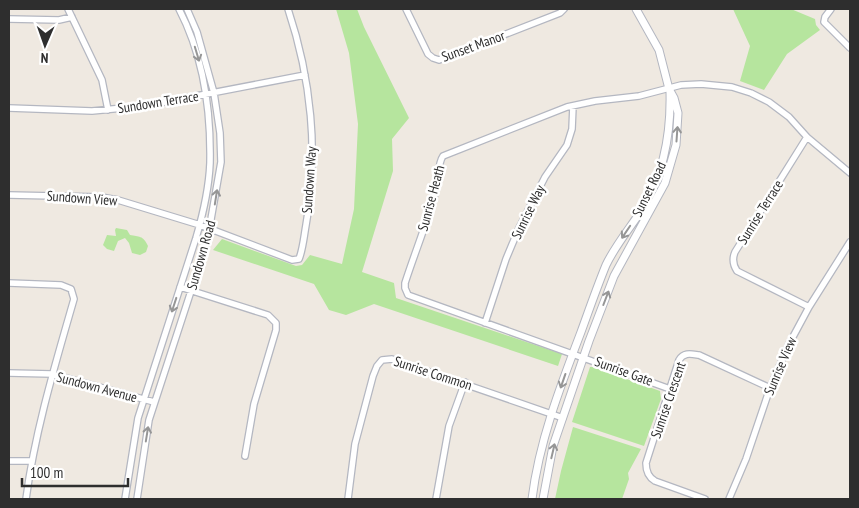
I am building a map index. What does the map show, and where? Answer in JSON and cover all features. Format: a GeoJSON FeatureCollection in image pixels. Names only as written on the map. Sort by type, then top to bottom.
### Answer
{"type":"FeatureCollection","features":[{"type":"Feature","properties":{"kind":"street"},"geometry":{"type":"LineString","coordinates":[[68,9],[102,80],[108,110]]}},
{"type":"Feature","properties":{"kind":"street","name":"Sundown Road"},"geometry":{"type":"LineString","coordinates":[[125,499],[138,418],[204,212],[210,163],[208,111],[201,66],[193,41],[179,9]]}},
{"type":"Feature","properties":{"kind":"street","name":"Sundown Road"},"geometry":{"type":"LineString","coordinates":[[137,499],[149,420],[210,229],[221,162],[220,132],[214,92],[197,32],[187,9]]}},
{"type":"Feature","properties":{"kind":"street","name":"Sundown Way"},"geometry":{"type":"LineString","coordinates":[[210,229],[292,260],[300,258],[309,210],[312,174],[312,132],[305,75],[288,9]]}},
{"type":"Feature","properties":{"kind":"street","name":"Sunset Manor"},"geometry":{"type":"LineString","coordinates":[[406,9],[428,54],[439,60],[560,13],[564,9]]}},
{"type":"Feature","properties":{"kind":"street"},"geometry":{"type":"LineString","coordinates":[[636,9],[659,50],[669,89],[681,85],[701,84],[732,87],[751,93],[769,102],[788,117],[807,137],[850,173]]}},
{"type":"Feature","properties":{"kind":"street"},"geometry":{"type":"LineString","coordinates":[[831,9],[824,22],[850,48]]}},
{"type":"Feature","properties":{"kind":"street"},"geometry":{"type":"LineString","coordinates":[[9,19],[59,20],[72,17]]}},
{"type":"Feature","properties":{"kind":"street","name":"Sundown Terrace"},"geometry":{"type":"LineString","coordinates":[[9,108],[92,111],[144,106],[305,75]]}},
{"type":"Feature","properties":{"kind":"street","name":"Sunrise Heath"},"geometry":{"type":"LineString","coordinates":[[578,355],[416,299],[406,292],[405,283],[436,188],[440,159],[449,153],[550,112],[595,101],[639,96],[669,89]]}},
{"type":"Feature","properties":{"kind":"street","name":"Sunset Road"},"geometry":{"type":"LineString","coordinates":[[543,499],[553,446],[563,418],[578,355],[607,264],[644,206],[665,156],[668,138],[669,89]]}},
{"type":"Feature","properties":{"kind":"street","name":"Sunset Road"},"geometry":{"type":"LineString","coordinates":[[532,499],[540,453],[552,414],[614,276],[666,183],[678,132],[678,113],[674,98],[669,89]]}},
{"type":"Feature","properties":{"kind":"street","name":"Sunrise Way"},"geometry":{"type":"LineString","coordinates":[[485,323],[506,259],[519,228],[545,177],[567,145],[572,130],[573,106]]}},
{"type":"Feature","properties":{"kind":"street","name":"Sunrise Terrace"},"geometry":{"type":"LineString","coordinates":[[807,137],[733,258],[737,271],[809,307]]}},
{"type":"Feature","properties":{"kind":"street","name":"Sundown View"},"geometry":{"type":"LineString","coordinates":[[9,195],[101,197],[118,200],[210,229]]}},
{"type":"Feature","properties":{"kind":"street","name":"Sunrise View"},"geometry":{"type":"LineString","coordinates":[[729,499],[746,459],[770,388],[788,346],[809,307],[850,242]]}},
{"type":"Feature","properties":{"kind":"street"},"geometry":{"type":"LineString","coordinates":[[9,283],[61,285],[71,289],[74,299],[52,374],[31,461],[26,499]]}},
{"type":"Feature","properties":{"kind":"street"},"geometry":{"type":"LineString","coordinates":[[180,288],[268,315],[276,322],[276,330],[254,404],[245,456]]}},
{"type":"Feature","properties":{"kind":"street","name":"Sunrise Crescent"},"geometry":{"type":"LineString","coordinates":[[705,499],[655,481],[651,479],[646,470],[646,463],[679,360],[689,353],[699,355],[770,388]]}},
{"type":"Feature","properties":{"kind":"street","name":"Sunrise Gate"},"geometry":{"type":"LineString","coordinates":[[578,355],[670,389]]}},
{"type":"Feature","properties":{"kind":"street","name":"Sunrise Common"},"geometry":{"type":"LineString","coordinates":[[348,499],[355,444],[377,366],[382,360],[392,359],[465,382],[563,418]]}},
{"type":"Feature","properties":{"kind":"street","name":"Sundown Avenue"},"geometry":{"type":"LineString","coordinates":[[9,373],[52,374],[154,402]]}},
{"type":"Feature","properties":{"kind":"street"},"geometry":{"type":"LineString","coordinates":[[436,499],[449,426],[465,382]]}},
{"type":"Feature","properties":{"kind":"street"},"geometry":{"type":"LineString","coordinates":[[9,461],[31,461]]}},
{"type":"Feature","properties":{"kind":"green space"},"geometry":{"type":"Polygon","coordinates":[[[336,9],[357,9],[409,118],[392,139],[393,171],[362,272],[394,283],[396,298],[562,354],[558,366],[374,304],[346,315],[329,310],[314,284],[213,250],[222,239],[296,266],[302,265],[310,255],[342,264],[354,209],[358,124],[349,53],[336,9]]]}},
{"type":"Feature","properties":{"kind":"green space"},"geometry":{"type":"Polygon","coordinates":[[[733,9],[791,9],[815,19],[816,25],[820,30],[787,54],[764,90],[740,81],[750,46],[733,9]]]}},
{"type":"Feature","properties":{"kind":"green space"},"geometry":{"type":"Polygon","coordinates":[[[116,228],[127,230],[130,235],[142,238],[148,246],[146,252],[140,255],[132,253],[129,243],[125,238],[118,241],[114,251],[107,249],[103,245],[107,235],[116,236],[116,228]]]}},
{"type":"Feature","properties":{"kind":"green space"},"geometry":{"type":"Polygon","coordinates":[[[590,367],[660,391],[661,399],[644,446],[572,422],[590,367]]]}},
{"type":"Feature","properties":{"kind":"green space"},"geometry":{"type":"Polygon","coordinates":[[[573,427],[641,449],[628,473],[629,479],[622,499],[555,499],[573,427]]]}}]}
